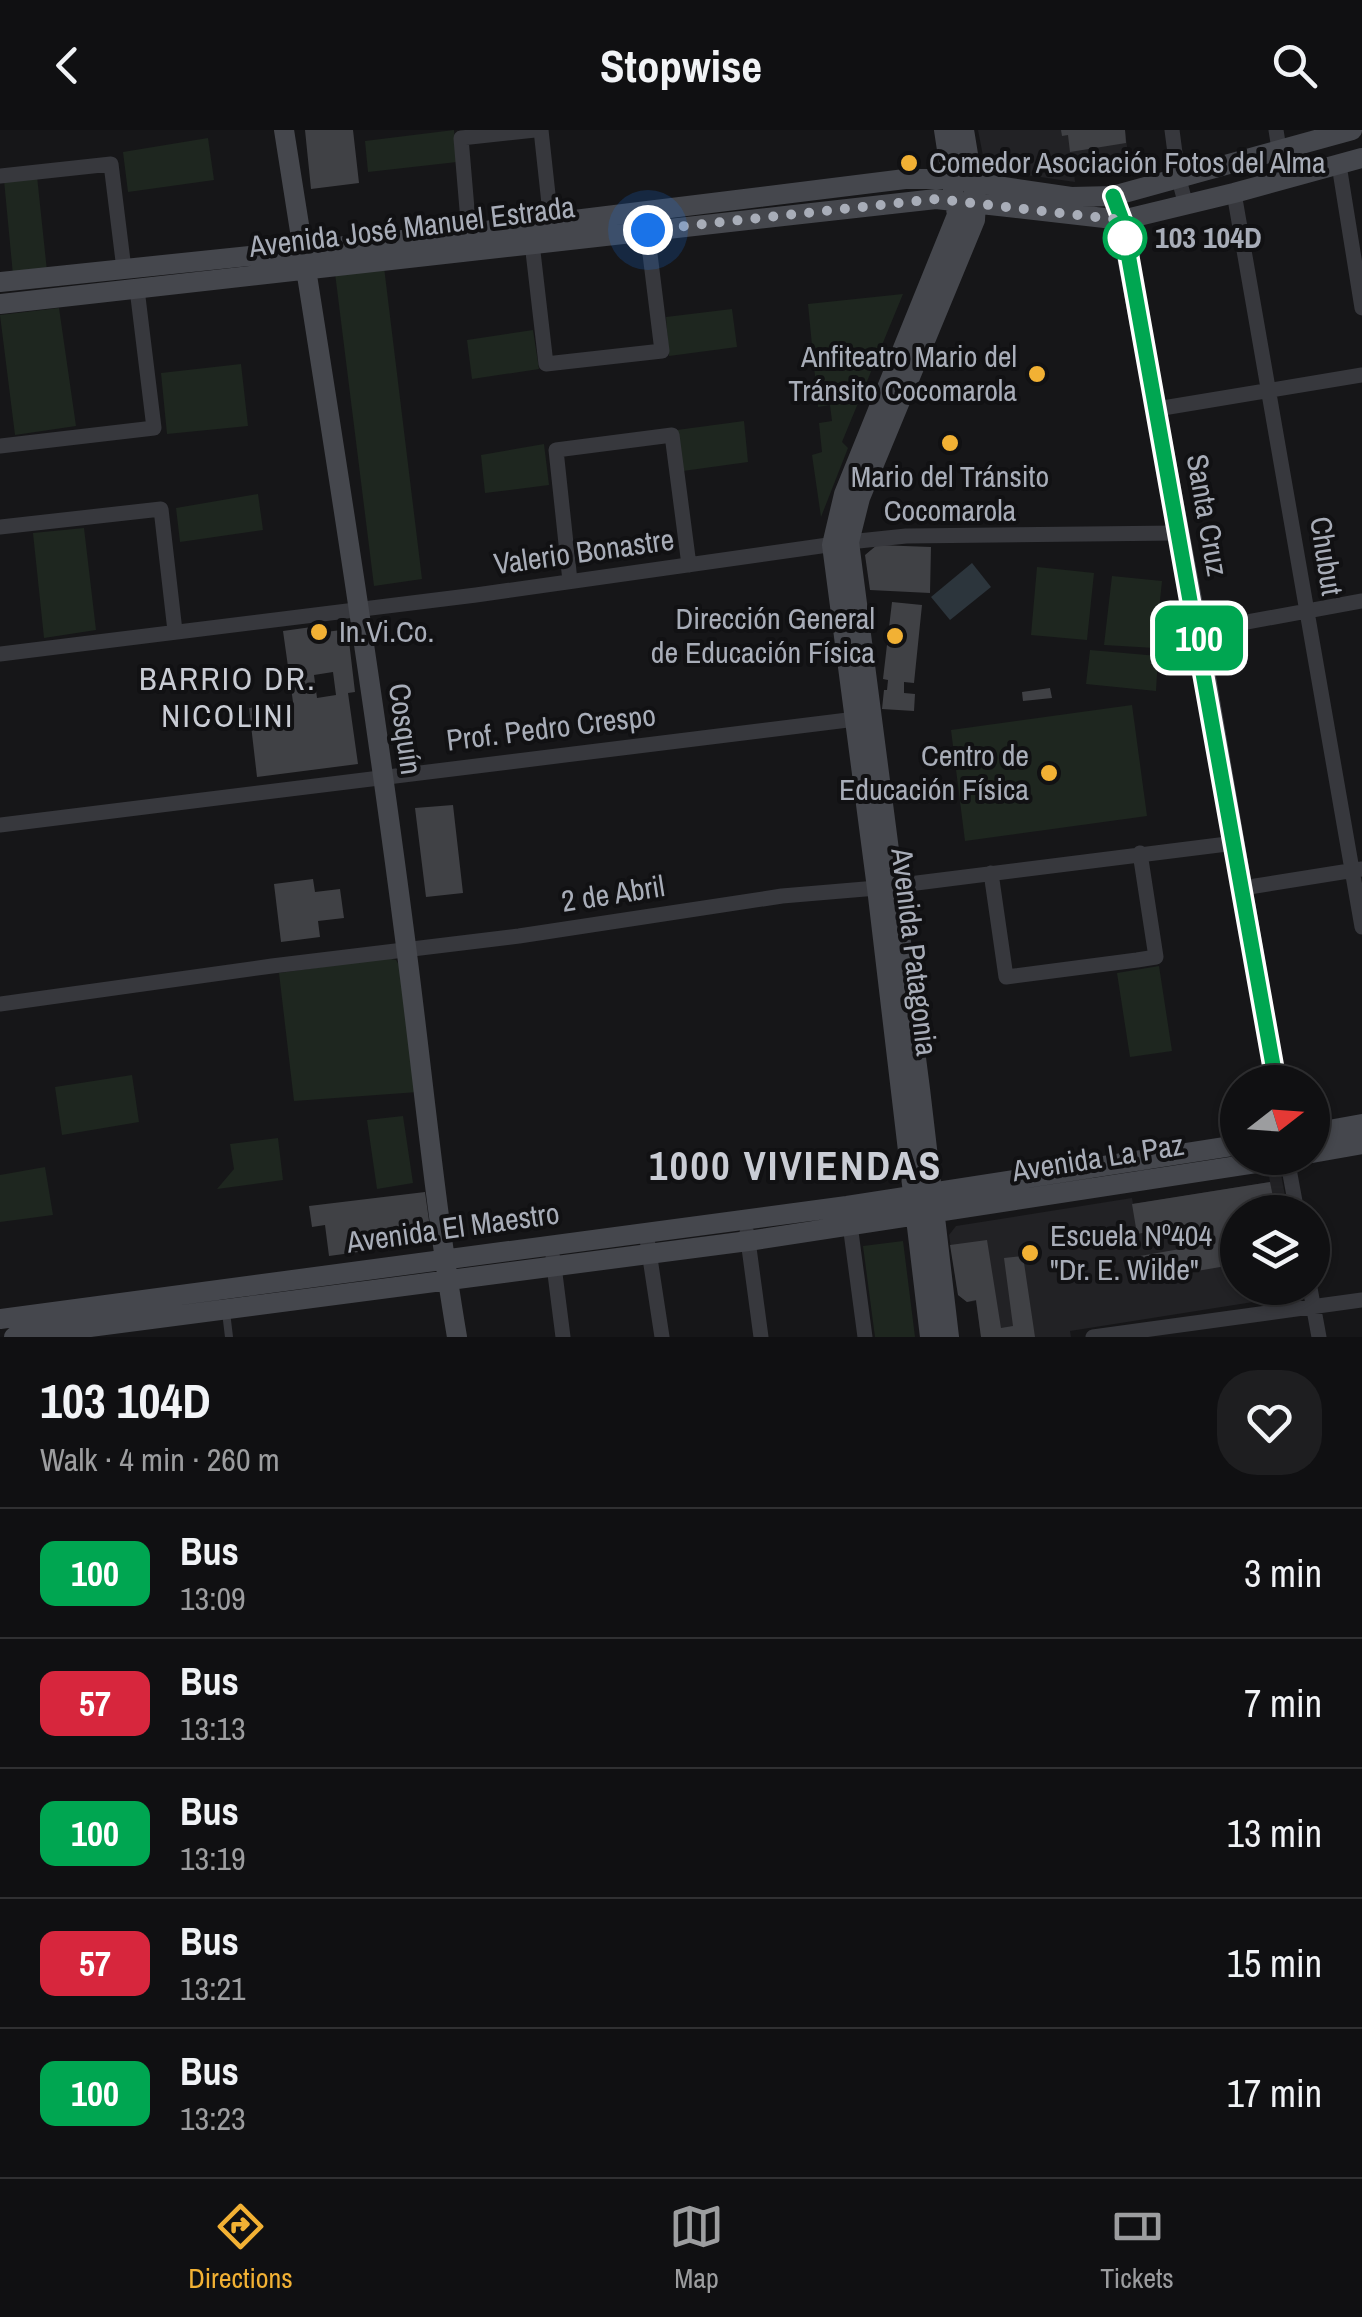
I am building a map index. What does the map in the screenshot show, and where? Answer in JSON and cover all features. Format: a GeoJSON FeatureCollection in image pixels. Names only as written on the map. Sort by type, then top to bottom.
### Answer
{"type":"FeatureCollection","features":[{"type":"Feature","properties":{"kind":"main road","name":"Cosquín"},"geometry":{"type":"LineString","coordinates":[[284,130],[382,775],[456,1337]]}},
{"type":"Feature","properties":{"kind":"main road"},"geometry":{"type":"LineString","coordinates":[[944,130],[964,191]]}},
{"type":"Feature","properties":{"kind":"main road"},"geometry":{"type":"LineString","coordinates":[[964,130],[964,191]]}},
{"type":"Feature","properties":{"kind":"main road","name":"Avenida José Manuel Estrada"},"geometry":{"type":"LineString","coordinates":[[0,304],[936,199],[964,191],[1113,196],[1277,140],[1352,130]]}},
{"type":"Feature","properties":{"kind":"main road","name":"Avenida José Manuel Estrada"},"geometry":{"type":"LineString","coordinates":[[0,282],[469,233],[905,179],[1122,220],[1362,158]]}},
{"type":"Feature","properties":{"kind":"main road","name":"Avenida Patagonia"},"geometry":{"type":"LineString","coordinates":[[930,1337],[923,1193],[841,544],[844,494],[964,191]]}},
{"type":"Feature","properties":{"kind":"main road","name":"Santa Cruz"},"geometry":{"type":"LineString","coordinates":[[1113,196],[1122,220],[1198,631],[1273,1065]]}},
{"type":"Feature","properties":{"kind":"main road"},"geometry":{"type":"LineString","coordinates":[[1330,1130],[1362,1124]]}},
{"type":"Feature","properties":{"kind":"main road"},"geometry":{"type":"LineString","coordinates":[[1330,1150],[1362,1144]]}},
{"type":"Feature","properties":{"kind":"main road","name":"Avenida La Paz"},"geometry":{"type":"LineString","coordinates":[[923,1193],[1220,1149]]}},
{"type":"Feature","properties":{"kind":"main road","name":"Avenida La Paz"},"geometry":{"type":"LineString","coordinates":[[925,1216],[1220,1169]]}},
{"type":"Feature","properties":{"kind":"main road","name":"Avenida El Maestro"},"geometry":{"type":"LineString","coordinates":[[14,1337],[42,1328],[224,1299],[552,1255],[648,1243],[748,1241],[923,1193]]}},
{"type":"Feature","properties":{"kind":"main road","name":"Avenida Patagonia"},"geometry":{"type":"LineString","coordinates":[[925,1216],[948,1337]]}},
{"type":"Feature","properties":{"kind":"main road","name":"Avenida El Maestro"},"geometry":{"type":"LineString","coordinates":[[648,1243],[744,1219],[925,1216]]}},
{"type":"Feature","properties":{"kind":"main road","name":"Avenida El Maestro"},"geometry":{"type":"LineString","coordinates":[[0,1319],[42,1328]]}},
{"type":"Feature","properties":{"kind":"street"},"geometry":{"type":"LineString","coordinates":[[469,233],[460,138],[538,130],[551,222]]}},
{"type":"Feature","properties":{"kind":"street"},"geometry":{"type":"LineString","coordinates":[[1172,130],[1186,205]]}},
{"type":"Feature","properties":{"kind":"street"},"geometry":{"type":"LineString","coordinates":[[0,176],[111,164],[124,268]]}},
{"type":"Feature","properties":{"kind":"street"},"geometry":{"type":"LineString","coordinates":[[1339,165],[1362,308]]}},
{"type":"Feature","properties":{"kind":"street","name":"Chubut"},"geometry":{"type":"LineString","coordinates":[[1234,194],[1306,610],[1358,870],[1362,927]]}},
{"type":"Feature","properties":{"kind":"street"},"geometry":{"type":"LineString","coordinates":[[532,244],[546,364],[662,351],[648,230]]}},
{"type":"Feature","properties":{"kind":"street"},"geometry":{"type":"LineString","coordinates":[[0,446],[154,428],[137,288]]}},
{"type":"Feature","properties":{"kind":"street"},"geometry":{"type":"LineString","coordinates":[[1157,409],[1362,375]]}},
{"type":"Feature","properties":{"kind":"street"},"geometry":{"type":"LineString","coordinates":[[570,582],[556,450],[672,435],[689,565]]}},
{"type":"Feature","properties":{"kind":"street"},"geometry":{"type":"LineString","coordinates":[[0,528],[161,510],[176,630]]}},
{"type":"Feature","properties":{"kind":"street","name":"Valerio Bonastre"},"geometry":{"type":"LineString","coordinates":[[0,654],[906,536],[1178,533]]}},
{"type":"Feature","properties":{"kind":"street"},"geometry":{"type":"LineString","coordinates":[[1198,631],[1362,600]]}},
{"type":"Feature","properties":{"kind":"street","name":"Prof. Pedro Crespo"},"geometry":{"type":"LineString","coordinates":[[0,824],[862,718]]}},
{"type":"Feature","properties":{"kind":"street","name":"2 de Abril"},"geometry":{"type":"LineString","coordinates":[[0,1004],[532,934],[782,896],[1235,842]]}},
{"type":"Feature","properties":{"kind":"street"},"geometry":{"type":"LineString","coordinates":[[991,873],[1006,977],[1137,960],[1156,957],[1140,853]]}},
{"type":"Feature","properties":{"kind":"street"},"geometry":{"type":"LineString","coordinates":[[1243,888],[1358,870]]}},
{"type":"Feature","properties":{"kind":"street"},"geometry":{"type":"LineString","coordinates":[[848,1216],[865,1337]]}},
{"type":"Feature","properties":{"kind":"street"},"geometry":{"type":"LineString","coordinates":[[744,1219],[761,1337]]}},
{"type":"Feature","properties":{"kind":"street"},"geometry":{"type":"LineString","coordinates":[[648,1243],[662,1337]]}},
{"type":"Feature","properties":{"kind":"street"},"geometry":{"type":"LineString","coordinates":[[552,1255],[564,1337]]}},
{"type":"Feature","properties":{"kind":"street"},"geometry":{"type":"LineString","coordinates":[[1094,1337],[1362,1300]]}},
{"type":"Feature","properties":{"kind":"street"},"geometry":{"type":"LineString","coordinates":[[1313,1305],[1319,1337]]}},
{"type":"Feature","properties":{"kind":"lane"},"geometry":{"type":"LineString","coordinates":[[224,1299],[229,1337]]}},
{"type":"Feature","properties":{"kind":"shaded area"},"geometry":{"type":"Polygon","coordinates":[[[454,130],[457,162],[368,172],[365,141],[454,130]]]}},
{"type":"Feature","properties":{"kind":"shaded area"},"geometry":{"type":"Polygon","coordinates":[[[978,130],[1125,130],[1128,155],[1073,164],[1075,182],[992,170],[984,161],[978,130]]]}},
{"type":"Feature","properties":{"kind":"shaded area"},"geometry":{"type":"Polygon","coordinates":[[[208,138],[214,180],[128,192],[123,152],[208,138]]]}},
{"type":"Feature","properties":{"kind":"shaded area"},"geometry":{"type":"Polygon","coordinates":[[[37,176],[47,271],[13,275],[4,180],[37,176]]]}},
{"type":"Feature","properties":{"kind":"shaded area"},"geometry":{"type":"Polygon","coordinates":[[[384,267],[422,579],[374,586],[335,273],[384,267]]]}},
{"type":"Feature","properties":{"kind":"shaded area"},"geometry":{"type":"Polygon","coordinates":[[[903,294],[842,442],[848,448],[821,517],[812,455],[822,452],[819,423],[832,421],[830,405],[818,407],[808,304],[903,294]]]}},
{"type":"Feature","properties":{"kind":"shaded area"},"geometry":{"type":"Polygon","coordinates":[[[59,308],[76,426],[15,435],[0,315],[59,308]]]}},
{"type":"Feature","properties":{"kind":"shaded area"},"geometry":{"type":"Polygon","coordinates":[[[732,309],[737,347],[669,356],[666,317],[732,309]]]}},
{"type":"Feature","properties":{"kind":"shaded area"},"geometry":{"type":"Polygon","coordinates":[[[533,330],[539,369],[472,379],[467,340],[533,330]]]}},
{"type":"Feature","properties":{"kind":"shaded area"},"geometry":{"type":"Polygon","coordinates":[[[241,364],[248,426],[167,434],[161,373],[241,364]]]}},
{"type":"Feature","properties":{"kind":"shaded area"},"geometry":{"type":"Polygon","coordinates":[[[744,421],[748,462],[683,471],[677,430],[744,421]]]}},
{"type":"Feature","properties":{"kind":"shaded area"},"geometry":{"type":"Polygon","coordinates":[[[544,444],[549,485],[485,493],[481,455],[544,444]]]}},
{"type":"Feature","properties":{"kind":"shaded area"},"geometry":{"type":"Polygon","coordinates":[[[258,494],[263,530],[180,542],[176,508],[258,494]]]}},
{"type":"Feature","properties":{"kind":"shaded area"},"geometry":{"type":"Polygon","coordinates":[[[84,528],[96,630],[44,638],[33,533],[84,528]]]}},
{"type":"Feature","properties":{"kind":"shaded area"},"geometry":{"type":"Polygon","coordinates":[[[972,563],[991,587],[950,620],[931,597],[972,563]]]}},
{"type":"Feature","properties":{"kind":"shaded area"},"geometry":{"type":"Polygon","coordinates":[[[1037,567],[1094,573],[1087,640],[1031,635],[1037,567]]]}},
{"type":"Feature","properties":{"kind":"shaded area"},"geometry":{"type":"Polygon","coordinates":[[[1112,576],[1162,581],[1155,648],[1104,645],[1112,576]]]}},
{"type":"Feature","properties":{"kind":"shaded area"},"geometry":{"type":"Polygon","coordinates":[[[1090,650],[1158,656],[1156,691],[1086,684],[1090,650]]]}},
{"type":"Feature","properties":{"kind":"shaded area","name":"Centro de Educación Física"},"geometry":{"type":"Polygon","coordinates":[[[1132,705],[1147,816],[965,841],[951,730],[1132,705]]]}},
{"type":"Feature","properties":{"kind":"shaded area"},"geometry":{"type":"Polygon","coordinates":[[[396,960],[401,968],[418,1092],[294,1101],[279,973],[396,960]]]}},
{"type":"Feature","properties":{"kind":"shaded area"},"geometry":{"type":"Polygon","coordinates":[[[1159,966],[1172,1051],[1130,1057],[1117,973],[1159,966]]]}},
{"type":"Feature","properties":{"kind":"shaded area"},"geometry":{"type":"Polygon","coordinates":[[[132,1075],[139,1122],[62,1135],[55,1087],[132,1075]]]}},
{"type":"Feature","properties":{"kind":"shaded area"},"geometry":{"type":"Polygon","coordinates":[[[403,1116],[413,1183],[377,1189],[367,1120],[403,1116]]]}},
{"type":"Feature","properties":{"kind":"shaded area"},"geometry":{"type":"Polygon","coordinates":[[[278,1138],[283,1180],[217,1189],[234,1169],[230,1144],[278,1138]]]}},
{"type":"Feature","properties":{"kind":"shaded area"},"geometry":{"type":"Polygon","coordinates":[[[45,1167],[53,1215],[0,1222],[0,1175],[45,1167]]]}},
{"type":"Feature","properties":{"kind":"shaded area"},"geometry":{"type":"Polygon","coordinates":[[[1281,1175],[1285,1195],[1220,1195],[1220,1305],[1234,1305],[1070,1331],[1071,1337],[981,1337],[976,1301],[967,1302],[958,1295],[949,1235],[956,1226],[1132,1198],[1133,1204],[1270,1182],[1269,1176],[1281,1175]]]}},
{"type":"Feature","properties":{"kind":"shaded area"},"geometry":{"type":"Polygon","coordinates":[[[903,1241],[915,1337],[875,1337],[863,1246],[903,1241]]]}},
{"type":"Feature","properties":{"kind":"building"},"geometry":{"type":"Polygon","coordinates":[[[305,130],[353,130],[359,183],[311,189],[305,130]]]}},
{"type":"Feature","properties":{"kind":"building"},"geometry":{"type":"Polygon","coordinates":[[[1061,130],[1125,130],[1126,143],[1070,152],[1068,135],[1062,136],[1061,130]]]}},
{"type":"Feature","properties":{"kind":"building"},"geometry":{"type":"Polygon","coordinates":[[[877,545],[931,547],[930,593],[870,590],[865,555],[877,545]]]}},
{"type":"Feature","properties":{"kind":"building"},"geometry":{"type":"Polygon","coordinates":[[[892,602],[922,605],[914,683],[904,682],[904,693],[915,694],[914,711],[882,709],[888,680],[883,679],[892,602]]]}},
{"type":"Feature","properties":{"kind":"building"},"geometry":{"type":"Polygon","coordinates":[[[326,625],[326,632],[341,630],[343,642],[349,641],[355,692],[348,693],[358,764],[257,777],[249,708],[293,702],[283,631],[326,625]],[[333,672],[314,675],[317,698],[336,695],[333,672]]]}},
{"type":"Feature","properties":{"kind":"building"},"geometry":{"type":"Polygon","coordinates":[[[1050,688],[1052,698],[1023,701],[1022,692],[1050,688]]]}},
{"type":"Feature","properties":{"kind":"building"},"geometry":{"type":"Polygon","coordinates":[[[453,805],[463,893],[426,897],[415,808],[453,805]]]}},
{"type":"Feature","properties":{"kind":"building"},"geometry":{"type":"Polygon","coordinates":[[[313,879],[315,892],[340,889],[344,918],[318,921],[320,937],[281,942],[274,884],[313,879]]]}},
{"type":"Feature","properties":{"kind":"building"},"geometry":{"type":"Polygon","coordinates":[[[1270,1182],[1273,1195],[1220,1195],[1220,1267],[1144,1280],[1140,1256],[1180,1249],[1176,1227],[1137,1234],[1132,1204],[1270,1182]]]}},
{"type":"Feature","properties":{"kind":"building"},"geometry":{"type":"Polygon","coordinates":[[[425,1192],[432,1242],[329,1256],[325,1225],[312,1227],[309,1206],[425,1192]]]}},
{"type":"Feature","properties":{"kind":"building"},"geometry":{"type":"Polygon","coordinates":[[[987,1240],[1001,1328],[1013,1326],[1004,1258],[1023,1256],[1035,1337],[981,1337],[976,1300],[967,1302],[958,1295],[950,1245],[987,1240]]]}},
{"type":"Feature","properties":{"kind":"bus line","name":"100"},"geometry":{"type":"LineString","coordinates":[[1113,196],[1122,220],[1198,631],[1273,1065]]}},
{"type":"Feature","properties":{"kind":"place","name":"Comedor Asociación Fotos del Alma"},"geometry":{"type":"Point","coordinates":[909,163]}},
{"type":"Feature","properties":{"kind":"place","name":"103 104D"},"geometry":{"type":"Point","coordinates":[1125,238]}},
{"type":"Feature","properties":{"kind":"place","name":"Anfiteatro Mario del Tránsito Cocomarola"},"geometry":{"type":"Point","coordinates":[1037,374]}},
{"type":"Feature","properties":{"kind":"place","name":"Mario del Tránsito Cocomarola"},"geometry":{"type":"Point","coordinates":[950,443]}},
{"type":"Feature","properties":{"kind":"place","name":"In.Vi.Co."},"geometry":{"type":"Point","coordinates":[319,632]}},
{"type":"Feature","properties":{"kind":"place","name":"Dirección General de Educación Física"},"geometry":{"type":"Point","coordinates":[895,636]}},
{"type":"Feature","properties":{"kind":"place","name":"Centro de Educación Física"},"geometry":{"type":"Point","coordinates":[1049,773]}},
{"type":"Feature","properties":{"kind":"place","name":"Escuela Nº404 \"Dr. E. Wilde\""},"geometry":{"type":"Point","coordinates":[1030,1253]}},
{"type":"Feature","properties":{"kind":"district","name":"BARRIO DR. NICOLINI"},"geometry":{"type":"Point","coordinates":[228,698]}},
{"type":"Feature","properties":{"kind":"district","name":"1000 VIVIENDAS"},"geometry":{"type":"Point","coordinates":[796,1166]}},
{"type":"Feature","properties":{"kind":"route"},"geometry":{"type":"LineString","coordinates":[[648,230],[936,199],[1122,220],[1125,238]]}}]}
